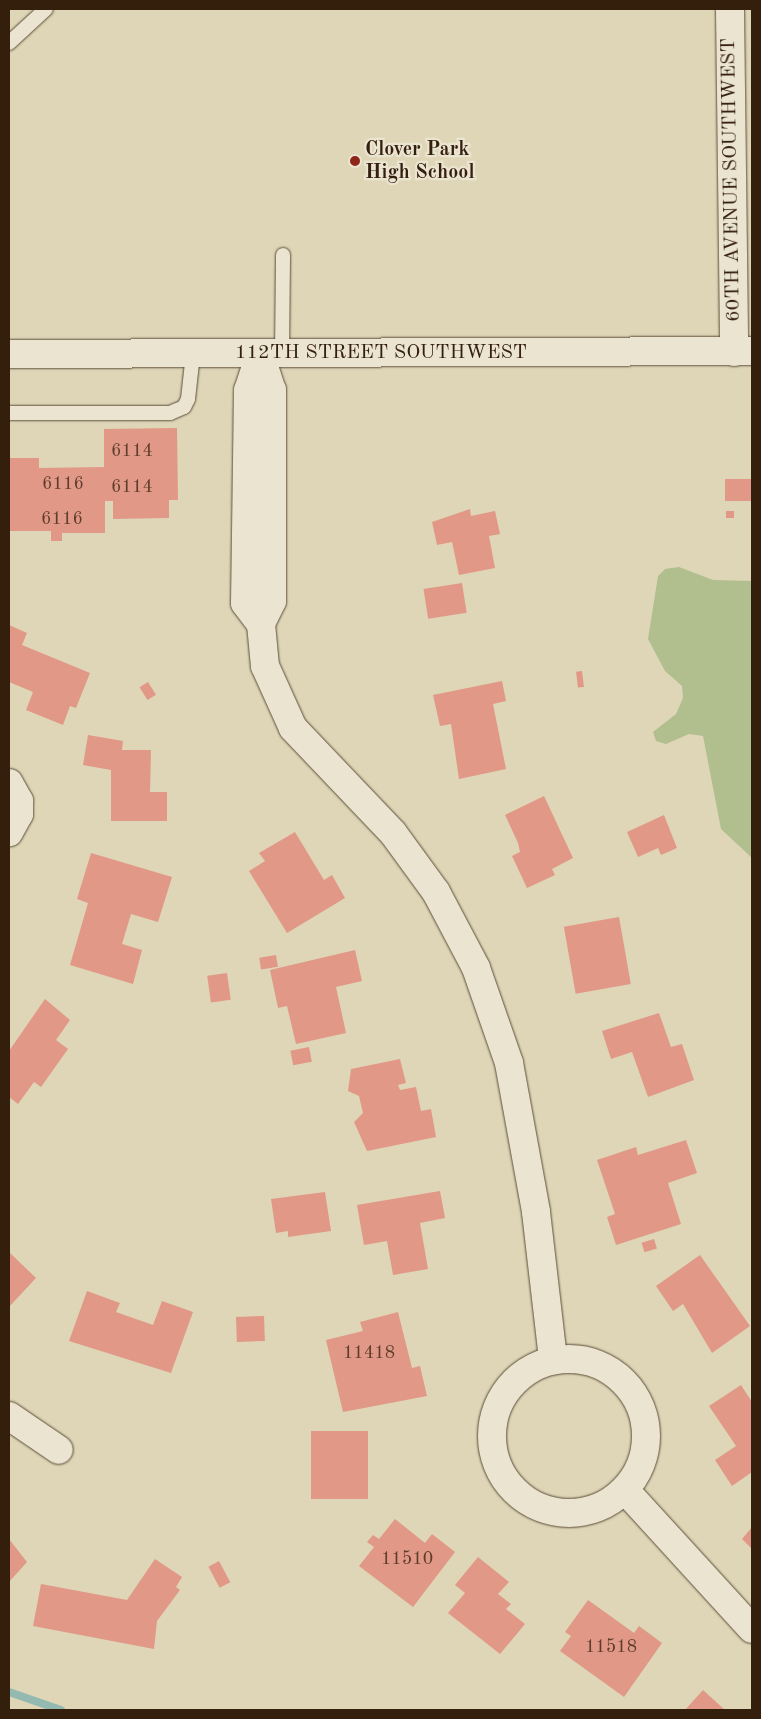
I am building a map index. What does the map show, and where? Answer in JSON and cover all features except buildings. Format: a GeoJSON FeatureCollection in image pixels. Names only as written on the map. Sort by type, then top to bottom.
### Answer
{"type":"FeatureCollection","features":[{"type":"Feature","properties":{"kind":"street","name":"60TH AVENUE SOUTHWEST"},"geometry":{"type":"LineString","coordinates":[[730,9],[743,352]]}},
{"type":"Feature","properties":{"kind":"street","name":"112TH STREET SOUTHWEST"},"geometry":{"type":"LineString","coordinates":[[9,354],[743,352]]}},
{"type":"Feature","properties":{"kind":"street"},"geometry":{"type":"LineString","coordinates":[[271,353],[272,601],[261,624],[265,666],[293,728],[393,832],[430,884],[456,926],[491,1004],[508,1063],[536,1212],[553,1360]]}},
{"type":"Feature","properties":{"kind":"street"},"geometry":{"type":"LineString","coordinates":[[9,783],[19,802],[19,814],[9,832]]}},
{"type":"Feature","properties":{"kind":"street"},"geometry":{"type":"LineString","coordinates":[[578,1358],[602,1366],[622,1379],[637,1398],[646,1422],[646,1446],[639,1470],[625,1490],[606,1505],[580,1513],[554,1513],[522,1497],[508,1485],[495,1463],[491,1436],[495,1410],[508,1387],[528,1369],[553,1360],[578,1358]]}},
{"type":"Feature","properties":{"kind":"street"},"geometry":{"type":"LineString","coordinates":[[9,1416],[59,1450]]}},
{"type":"Feature","properties":{"kind":"street"},"geometry":{"type":"LineString","coordinates":[[625,1490],[752,1629]]}},
{"type":"Feature","properties":{"kind":"lane"},"geometry":{"type":"LineString","coordinates":[[9,43],[46,9]]}},
{"type":"Feature","properties":{"kind":"lane"},"geometry":{"type":"LineString","coordinates":[[271,353],[283,255]]}},
{"type":"Feature","properties":{"kind":"lane"},"geometry":{"type":"LineString","coordinates":[[9,413],[170,413],[184,407],[188,399],[193,354]]}},
{"type":"Feature","properties":{"kind":"green space"},"geometry":{"type":"Polygon","coordinates":[[[679,567],[713,580],[752,581],[752,858],[721,829],[703,736],[689,734],[666,744],[656,741],[653,732],[676,714],[683,698],[682,686],[665,671],[648,639],[658,576],[665,569],[679,567]]]}},
{"type":"Feature","properties":{"kind":"waterway"},"geometry":{"type":"LineString","coordinates":[[9,1692],[61,1710]]}},
{"type":"Feature","properties":{"kind":"place","name":"Clover Park High School"},"geometry":{"type":"Point","coordinates":[355,161]}}]}
